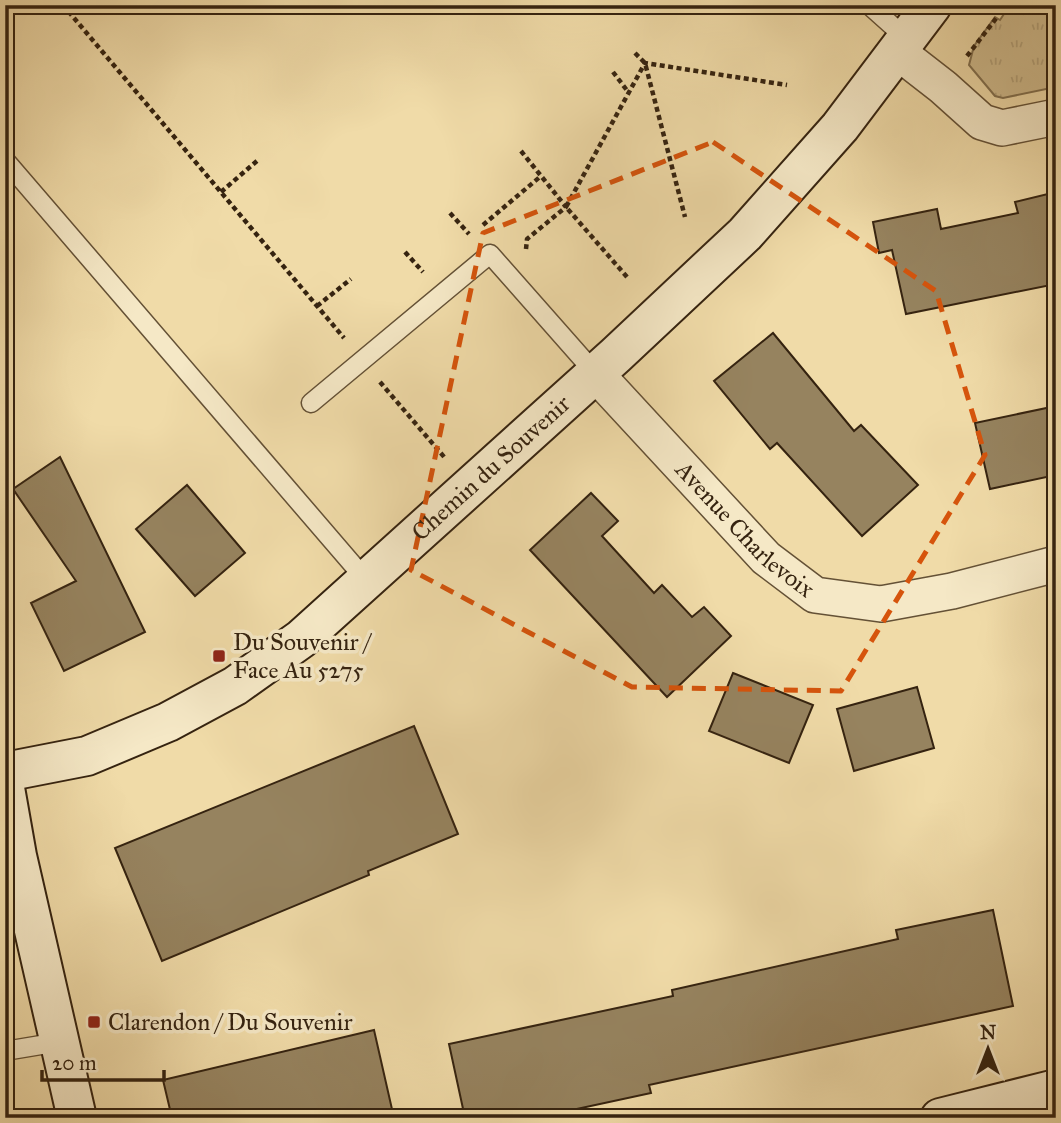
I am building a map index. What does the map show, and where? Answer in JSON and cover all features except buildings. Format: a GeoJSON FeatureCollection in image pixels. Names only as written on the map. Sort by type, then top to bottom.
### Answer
{"type":"FeatureCollection","features":[{"type":"Feature","properties":{"kind":"street","name":"Chemin du Souvenir"},"geometry":{"type":"LineString","coordinates":[[5,772],[87,757],[200,707],[268,664],[301,639],[745,234],[840,127],[932,5]]}},
{"type":"Feature","properties":{"kind":"street"},"geometry":{"type":"LineString","coordinates":[[903,45],[943,87],[982,122],[1002,128],[1056,117]]}},
{"type":"Feature","properties":{"kind":"street","name":"Avenue Charlevoix"},"geometry":{"type":"LineString","coordinates":[[595,373],[766,558],[815,595],[881,604],[952,591],[1056,564]]}},
{"type":"Feature","properties":{"kind":"street"},"geometry":{"type":"LineString","coordinates":[[5,789],[77,1118]]}},
{"type":"Feature","properties":{"kind":"street"},"geometry":{"type":"LineString","coordinates":[[940,1118],[1056,1088]]}},
{"type":"Feature","properties":{"kind":"lane"},"geometry":{"type":"LineString","coordinates":[[869,5],[903,45]]}},
{"type":"Feature","properties":{"kind":"lane"},"geometry":{"type":"LineString","coordinates":[[5,160],[366,580]]}},
{"type":"Feature","properties":{"kind":"lane"},"geometry":{"type":"LineString","coordinates":[[311,404],[490,254],[595,373]]}},
{"type":"Feature","properties":{"kind":"lane"},"geometry":{"type":"LineString","coordinates":[[5,1051],[59,1042]]}},
{"type":"Feature","properties":{"kind":"path"},"geometry":{"type":"LineString","coordinates":[[64,5],[345,339],[355,330]]}},
{"type":"Feature","properties":{"kind":"path"},"geometry":{"type":"LineString","coordinates":[[635,53],[645,63],[685,217]]}},
{"type":"Feature","properties":{"kind":"path"},"geometry":{"type":"LineString","coordinates":[[645,63],[787,85]]}},
{"type":"Feature","properties":{"kind":"path"},"geometry":{"type":"LineString","coordinates":[[530,259],[527,239],[566,206],[645,63]]}},
{"type":"Feature","properties":{"kind":"path"},"geometry":{"type":"LineString","coordinates":[[613,72],[629,93]]}},
{"type":"Feature","properties":{"kind":"path"},"geometry":{"type":"LineString","coordinates":[[521,151],[627,277]]}},
{"type":"Feature","properties":{"kind":"path"},"geometry":{"type":"LineString","coordinates":[[221,191],[258,160]]}},
{"type":"Feature","properties":{"kind":"path"},"geometry":{"type":"LineString","coordinates":[[461,243],[541,176]]}},
{"type":"Feature","properties":{"kind":"path"},"geometry":{"type":"LineString","coordinates":[[450,213],[470,235]]}},
{"type":"Feature","properties":{"kind":"path"},"geometry":{"type":"LineString","coordinates":[[405,252],[424,273]]}},
{"type":"Feature","properties":{"kind":"path"},"geometry":{"type":"LineString","coordinates":[[414,281],[433,265]]}},
{"type":"Feature","properties":{"kind":"path"},"geometry":{"type":"LineString","coordinates":[[317,306],[351,279]]}},
{"type":"Feature","properties":{"kind":"path"},"geometry":{"type":"LineString","coordinates":[[376,378],[445,459]]}},
{"type":"Feature","properties":{"kind":"highlighted area"},"geometry":{"type":"Polygon","coordinates":[[[713,142],[936,291],[985,455],[841,691],[632,687],[411,570],[483,233],[713,142]]]}},
{"type":"Feature","properties":{"kind":"green space"},"geometry":{"type":"Polygon","coordinates":[[[1010,5],[1023,14],[1030,5],[1056,5],[1056,87],[1003,98],[995,96],[969,65],[974,46],[995,17],[1000,20],[1010,5]]]}},
{"type":"Feature","properties":{"kind":"place","name":"Du Souvenir / Face Au 5275"},"geometry":{"type":"Point","coordinates":[219,656]}},
{"type":"Feature","properties":{"kind":"place","name":"Clarendon / Du Souvenir"},"geometry":{"type":"Point","coordinates":[94,1022]}}]}
